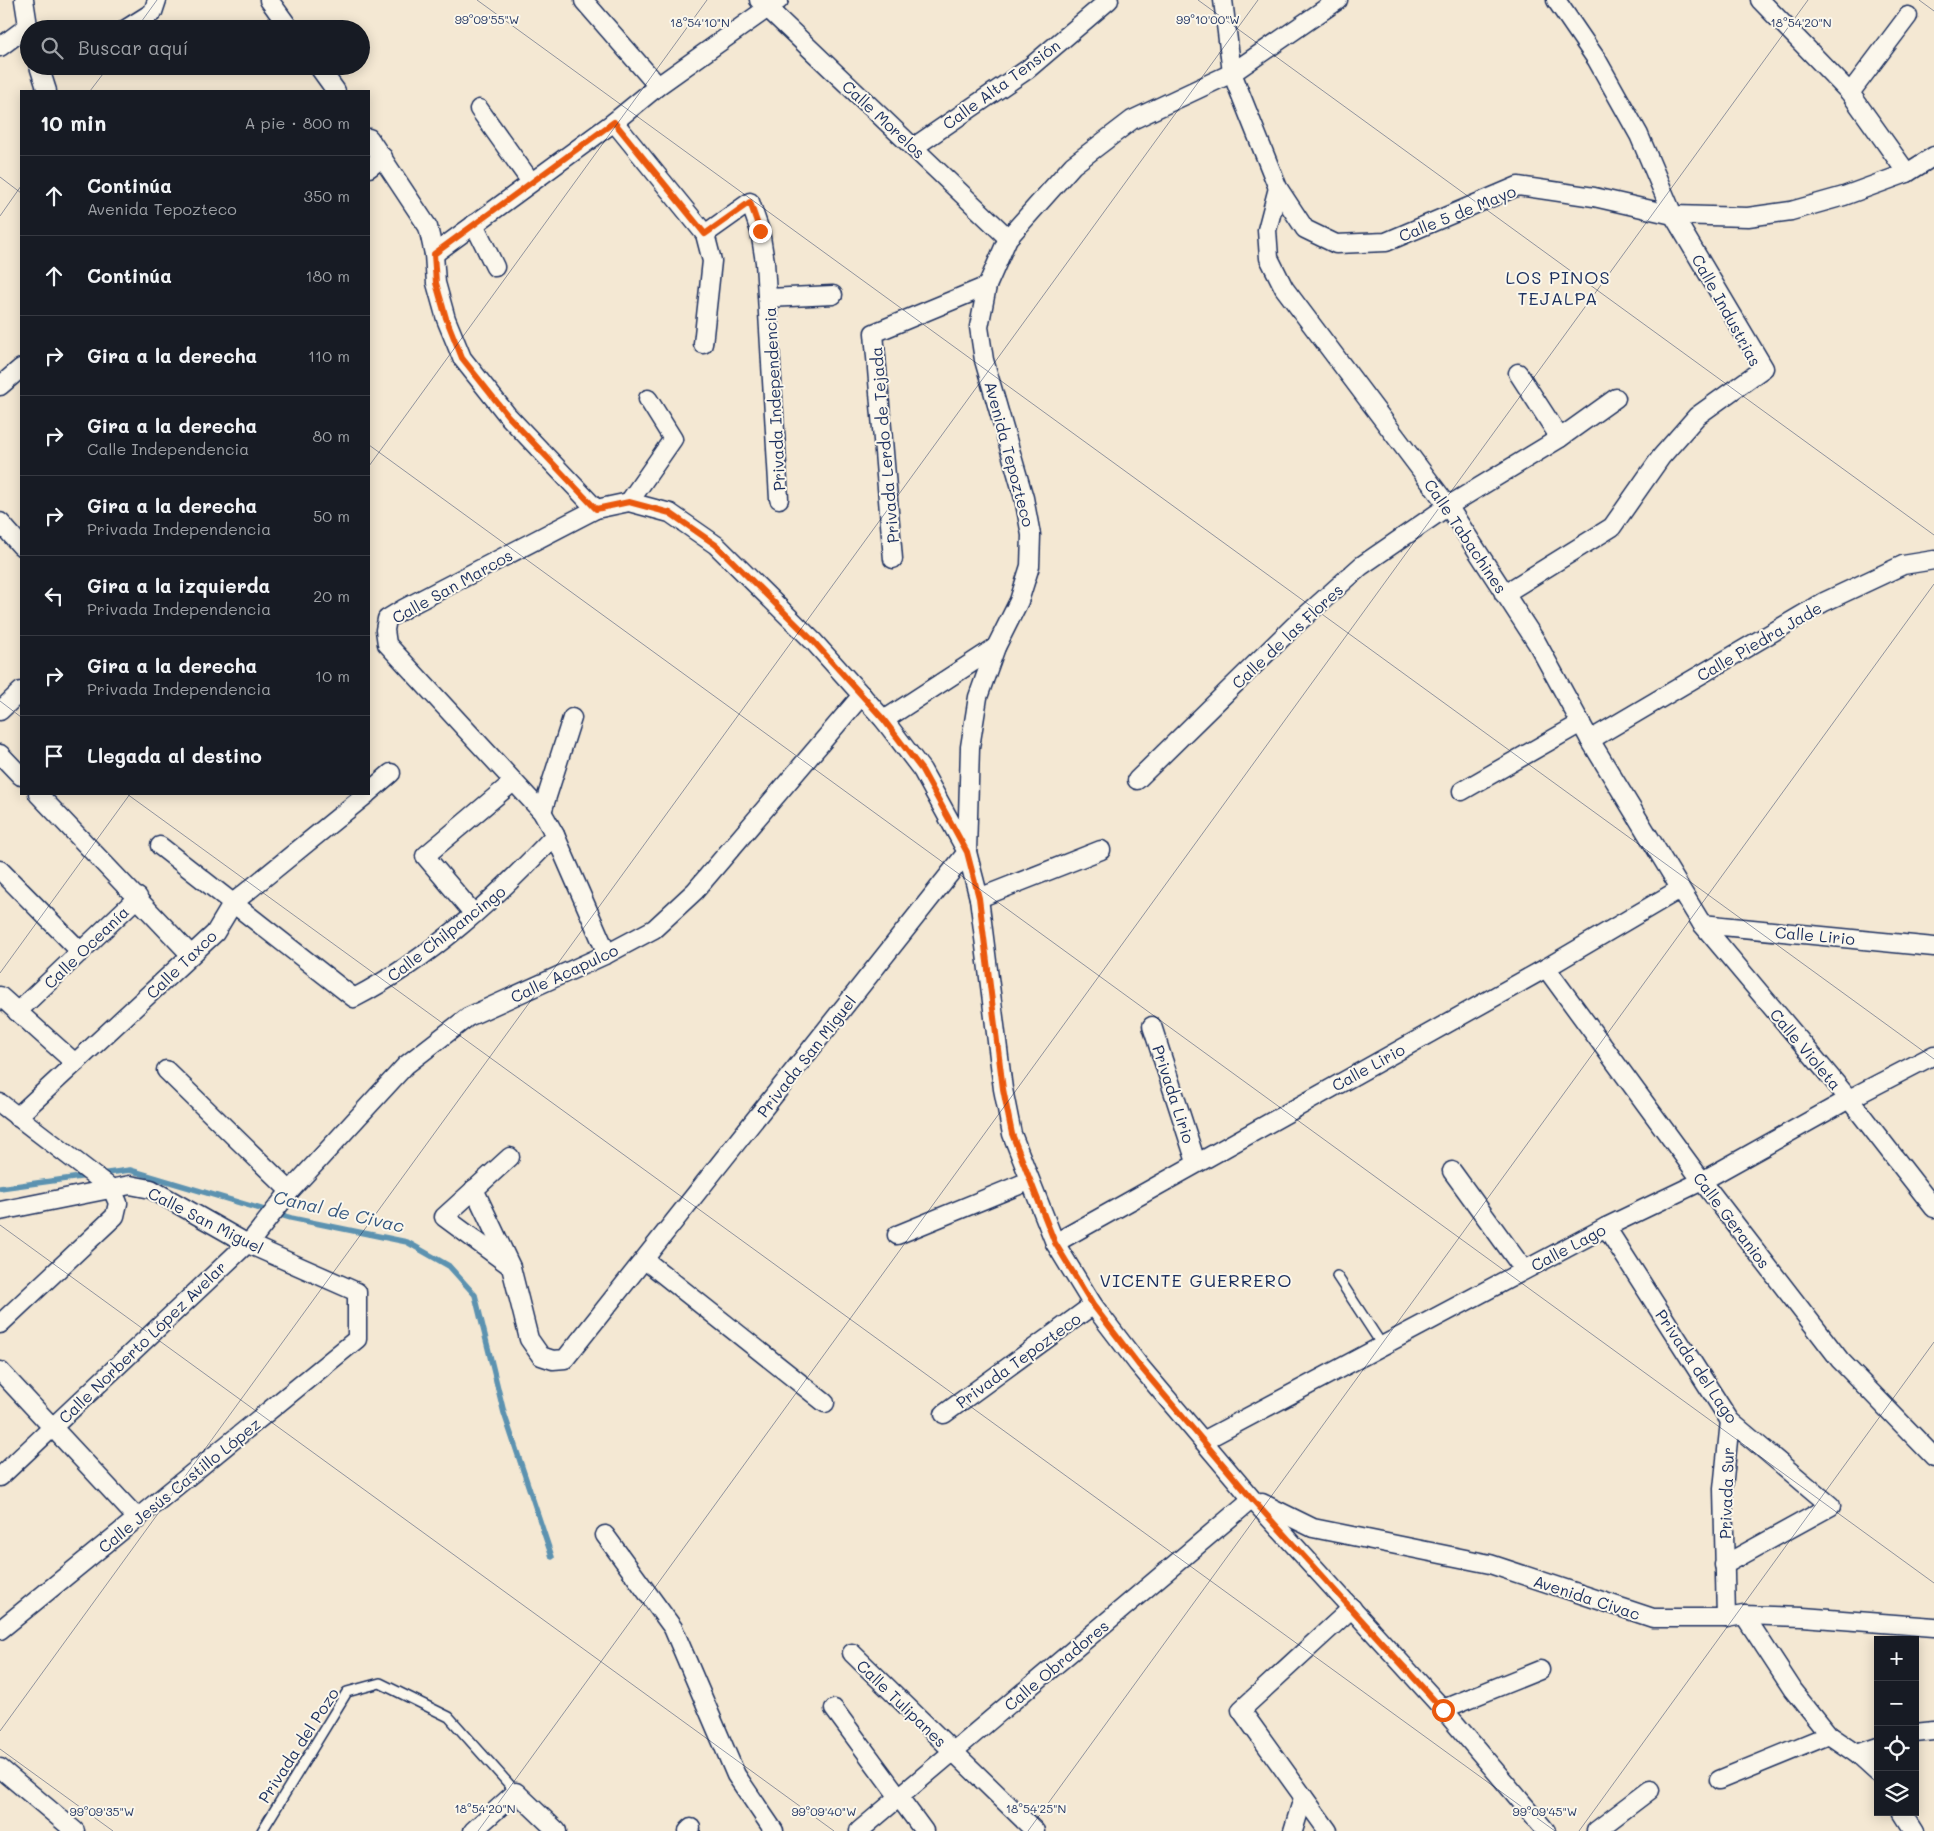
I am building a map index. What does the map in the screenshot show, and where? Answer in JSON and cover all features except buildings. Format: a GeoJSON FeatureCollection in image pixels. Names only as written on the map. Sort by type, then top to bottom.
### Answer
{"type":"FeatureCollection","features":[{"type":"Feature","properties":{"kind":"street"},"geometry":{"type":"LineString","coordinates":[[24,0],[27,20]]}},
{"type":"Feature","properties":{"kind":"street"},"geometry":{"type":"LineString","coordinates":[[140,20],[153,12],[157,0]]}},
{"type":"Feature","properties":{"kind":"street"},"geometry":{"type":"LineString","coordinates":[[268,0],[283,20]]}},
{"type":"Feature","properties":{"kind":"street","name":"Calle Alta Tensión"},"geometry":{"type":"LineString","coordinates":[[914,147],[1028,69],[1109,0]]}},
{"type":"Feature","properties":{"kind":"street","name":"Calle 5 de Mayo"},"geometry":{"type":"LineString","coordinates":[[1223,0],[1232,73],[1278,188],[1306,229],[1336,244],[1386,242],[1518,186],[1594,197],[1673,215],[1748,218],[1791,211],[1844,196],[1907,173],[1934,156]]}},
{"type":"Feature","properties":{"kind":"street","name":"Avenida Tepozteco"},"geometry":{"type":"LineString","coordinates":[[1338,0],[1232,73],[1132,120],[1073,165],[1008,238],[987,286],[979,327],[983,352],[1024,498],[1032,534],[1030,566],[1022,592],[996,647],[978,697],[970,747],[967,852],[979,898],[1003,1089],[1012,1134],[1055,1243],[1093,1305],[1138,1364],[1252,1499],[1443,1710],[1546,1831]]}},
{"type":"Feature","properties":{"kind":"street","name":"Calle Industrias"},"geometry":{"type":"LineString","coordinates":[[1504,594],[1612,527],[1660,457],[1697,416],[1764,368],[1673,215],[1634,127],[1597,60],[1556,0]]}},
{"type":"Feature","properties":{"kind":"street"},"geometry":{"type":"LineString","coordinates":[[1760,0],[1850,93],[1907,173]]}},
{"type":"Feature","properties":{"kind":"street"},"geometry":{"type":"LineString","coordinates":[[584,1],[658,86]]}},
{"type":"Feature","properties":{"kind":"street"},"geometry":{"type":"LineString","coordinates":[[434,254],[614,122],[658,86],[769,3]]}},
{"type":"Feature","properties":{"kind":"street","name":"Calle Morelos"},"geometry":{"type":"LineString","coordinates":[[769,3],[1008,238]]}},
{"type":"Feature","properties":{"kind":"street"},"geometry":{"type":"LineString","coordinates":[[1850,93],[1908,16]]}},
{"type":"Feature","properties":{"kind":"street"},"geometry":{"type":"LineString","coordinates":[[0,48],[20,35]]}},
{"type":"Feature","properties":{"kind":"street"},"geometry":{"type":"LineString","coordinates":[[42,75],[46,90]]}},
{"type":"Feature","properties":{"kind":"street"},"geometry":{"type":"LineString","coordinates":[[324,75],[335,90]]}},
{"type":"Feature","properties":{"kind":"street"},"geometry":{"type":"LineString","coordinates":[[479,110],[531,182]]}},
{"type":"Feature","properties":{"kind":"street"},"geometry":{"type":"LineString","coordinates":[[614,122],[705,234],[712,261],[703,344]]}},
{"type":"Feature","properties":{"kind":"street"},"geometry":{"type":"LineString","coordinates":[[370,142],[376,163],[428,227],[434,254],[436,283],[446,318],[462,358],[508,416],[596,509],[629,502],[670,513],[716,545],[814,642],[884,720],[922,770],[967,852]]}},
{"type":"Feature","properties":{"kind":"street","name":"Calle Tabachines"},"geometry":{"type":"LineString","coordinates":[[1278,188],[1266,230],[1269,258],[1284,288],[1448,506],[1537,643],[1590,740],[1680,889]]}},
{"type":"Feature","properties":{"kind":"street","name":"Privada Independencia"},"geometry":{"type":"LineString","coordinates":[[705,234],[750,202],[760,231],[768,298],[779,499]]}},
{"type":"Feature","properties":{"kind":"street"},"geometry":{"type":"LineString","coordinates":[[474,224],[495,267]]}},
{"type":"Feature","properties":{"kind":"street","name":"Privada Lerdo de Tejada"},"geometry":{"type":"LineString","coordinates":[[893,559],[874,333],[987,286]]}},
{"type":"Feature","properties":{"kind":"street","name":"Privada Independencia"},"geometry":{"type":"LineString","coordinates":[[768,298],[833,295]]}},
{"type":"Feature","properties":{"kind":"street"},"geometry":{"type":"LineString","coordinates":[[0,386],[20,369]]}},
{"type":"Feature","properties":{"kind":"street"},"geometry":{"type":"LineString","coordinates":[[1518,373],[1560,438]]}},
{"type":"Feature","properties":{"kind":"street","name":"Calle de las Flores"},"geometry":{"type":"LineString","coordinates":[[1137,780],[1294,626],[1354,573],[1448,506],[1560,438],[1616,398]]}},
{"type":"Feature","properties":{"kind":"street"},"geometry":{"type":"LineString","coordinates":[[629,502],[673,440],[648,399]]}},
{"type":"Feature","properties":{"kind":"street","name":"Calle San Marcos"},"geometry":{"type":"LineString","coordinates":[[596,509],[387,619],[385,630],[387,644],[542,812],[555,835],[607,954]]}},
{"type":"Feature","properties":{"kind":"street"},"geometry":{"type":"LineString","coordinates":[[0,522],[20,545]]}},
{"type":"Feature","properties":{"kind":"street","name":"Calle Piedra Jade"},"geometry":{"type":"LineString","coordinates":[[1590,740],[1824,602],[1903,564],[1934,560]]}},
{"type":"Feature","properties":{"kind":"street"},"geometry":{"type":"LineString","coordinates":[[884,720],[996,647]]}},
{"type":"Feature","properties":{"kind":"street"},"geometry":{"type":"LineString","coordinates":[[0,711],[20,692]]}},
{"type":"Feature","properties":{"kind":"street","name":"Calle Acapulco"},"geometry":{"type":"LineString","coordinates":[[250,1240],[285,1198],[406,1065],[468,1017],[607,954],[654,929],[695,891],[862,695]]}},
{"type":"Feature","properties":{"kind":"street"},"geometry":{"type":"LineString","coordinates":[[542,812],[572,718]]}},
{"type":"Feature","properties":{"kind":"street"},"geometry":{"type":"LineString","coordinates":[[1462,791],[1581,723]]}},
{"type":"Feature","properties":{"kind":"street"},"geometry":{"type":"LineString","coordinates":[[0,754],[20,775]]}},
{"type":"Feature","properties":{"kind":"street","name":"Calle Taxco"},"geometry":{"type":"LineString","coordinates":[[370,791],[391,774]]}},
{"type":"Feature","properties":{"kind":"street"},"geometry":{"type":"LineString","coordinates":[[474,914],[424,856],[513,782]]}},
{"type":"Feature","properties":{"kind":"street","name":"Calle Oceanía"},"geometry":{"type":"LineString","coordinates":[[17,1012],[138,898],[39,795]]}},
{"type":"Feature","properties":{"kind":"street","name":"Calle Taxco"},"geometry":{"type":"LineString","coordinates":[[17,1116],[215,933],[233,903],[365,795]]}},
{"type":"Feature","properties":{"kind":"street","name":"Calle Chilpancingo"},"geometry":{"type":"LineString","coordinates":[[233,903],[354,998],[389,980],[474,914],[516,877],[555,835]]}},
{"type":"Feature","properties":{"kind":"street"},"geometry":{"type":"LineString","coordinates":[[160,846],[233,903]]}},
{"type":"Feature","properties":{"kind":"street"},"geometry":{"type":"LineString","coordinates":[[979,898],[1101,850]]}},
{"type":"Feature","properties":{"kind":"street","name":"Privada San Miguel"},"geometry":{"type":"LineString","coordinates":[[511,1267],[529,1339],[541,1356],[553,1360],[565,1359],[967,852]]}},
{"type":"Feature","properties":{"kind":"street"},"geometry":{"type":"LineString","coordinates":[[0,870],[81,952]]}},
{"type":"Feature","properties":{"kind":"street","name":"Calle Violeta"},"geometry":{"type":"LineString","coordinates":[[1680,889],[1702,924],[1849,1099],[1934,1208]]}},
{"type":"Feature","properties":{"kind":"street","name":"Calle Lirio"},"geometry":{"type":"LineString","coordinates":[[1055,1243],[1196,1162],[1546,968],[1680,889]]}},
{"type":"Feature","properties":{"kind":"street"},"geometry":{"type":"LineString","coordinates":[[138,898],[191,955]]}},
{"type":"Feature","properties":{"kind":"street","name":"Calle Lirio"},"geometry":{"type":"LineString","coordinates":[[1702,924],[1932,949]]}},
{"type":"Feature","properties":{"kind":"street","name":"Calle Geranios"},"geometry":{"type":"LineString","coordinates":[[1546,968],[1702,1180],[1840,1360],[1934,1457]]}},
{"type":"Feature","properties":{"kind":"street"},"geometry":{"type":"LineString","coordinates":[[0,996],[75,1064]]}},
{"type":"Feature","properties":{"kind":"street","name":"Privada Lirio"},"geometry":{"type":"LineString","coordinates":[[1152,1026],[1196,1162]]}},
{"type":"Feature","properties":{"kind":"street","name":"Calle Lago"},"geometry":{"type":"LineString","coordinates":[[1203,1441],[1606,1227],[1702,1180],[1849,1099],[1934,1055]]}},
{"type":"Feature","properties":{"kind":"street"},"geometry":{"type":"LineString","coordinates":[[166,1070],[285,1198]]}},
{"type":"Feature","properties":{"kind":"street"},"geometry":{"type":"LineString","coordinates":[[0,1103],[106,1185],[118,1202],[115,1216],[0,1324]]}},
{"type":"Feature","properties":{"kind":"street"},"geometry":{"type":"LineString","coordinates":[[510,1157],[444,1217],[511,1267]]}},
{"type":"Feature","properties":{"kind":"street"},"geometry":{"type":"LineString","coordinates":[[1452,1171],[1524,1270]]}},
{"type":"Feature","properties":{"kind":"street"},"geometry":{"type":"LineString","coordinates":[[896,1235],[1029,1180]]}},
{"type":"Feature","properties":{"kind":"street","name":"Calle San Miguel"},"geometry":{"type":"LineString","coordinates":[[0,1211],[106,1185],[130,1185],[151,1189],[250,1240],[358,1292],[357,1339]]}},
{"type":"Feature","properties":{"kind":"street"},"geometry":{"type":"LineString","coordinates":[[474,1189],[511,1267]]}},
{"type":"Feature","properties":{"kind":"street","name":"Privada del Lago"},"geometry":{"type":"LineString","coordinates":[[1606,1227],[1730,1421],[1831,1506]]}},
{"type":"Feature","properties":{"kind":"street","name":"Calle Norberto López Avelar"},"geometry":{"type":"LineString","coordinates":[[0,1477],[250,1240]]}},
{"type":"Feature","properties":{"kind":"street"},"geometry":{"type":"LineString","coordinates":[[645,1260],[825,1403]]}},
{"type":"Feature","properties":{"kind":"street","name":"Privada Tepozteco"},"geometry":{"type":"LineString","coordinates":[[944,1414],[1093,1305]]}},
{"type":"Feature","properties":{"kind":"street","name":"Calle Jesús Castillo López"},"geometry":{"type":"LineString","coordinates":[[0,1630],[357,1339]]}},
{"type":"Feature","properties":{"kind":"street"},"geometry":{"type":"LineString","coordinates":[[0,1371],[138,1519]]}},
{"type":"Feature","properties":{"kind":"street","name":"Privada Sur"},"geometry":{"type":"LineString","coordinates":[[1726,1618],[1723,1489],[1730,1421]]}},
{"type":"Feature","properties":{"kind":"street","name":"Avenida Civac"},"geometry":{"type":"LineString","coordinates":[[1252,1499],[1312,1528],[1490,1564],[1653,1618],[1726,1618],[1744,1615],[1934,1627]]}},
{"type":"Feature","properties":{"kind":"street","name":"Calle Obradores"},"geometry":{"type":"LineString","coordinates":[[859,1831],[1252,1499]]}},
{"type":"Feature","properties":{"kind":"street","name":"Privada Sur"},"geometry":{"type":"LineString","coordinates":[[1724,1565],[1831,1506]]}},
{"type":"Feature","properties":{"kind":"street"},"geometry":{"type":"LineString","coordinates":[[605,1535],[674,1628],[736,1775],[774,1831]]}},
{"type":"Feature","properties":{"kind":"street"},"geometry":{"type":"LineString","coordinates":[[1328,1831],[1242,1710],[1352,1608]]}},
{"type":"Feature","properties":{"kind":"street"},"geometry":{"type":"LineString","coordinates":[[1744,1615],[1793,1690],[1829,1735],[1857,1754],[1876,1771]]}},
{"type":"Feature","properties":{"kind":"street","name":"Calle Tulipanes"},"geometry":{"type":"LineString","coordinates":[[852,1653],[1035,1831]]}},
{"type":"Feature","properties":{"kind":"street"},"geometry":{"type":"LineString","coordinates":[[1443,1710],[1540,1670]]}},
{"type":"Feature","properties":{"kind":"street"},"geometry":{"type":"LineString","coordinates":[[834,1709],[924,1831]]}},
{"type":"Feature","properties":{"kind":"street"},"geometry":{"type":"LineString","coordinates":[[1919,1733],[1934,1731]]}},
{"type":"Feature","properties":{"kind":"street"},"geometry":{"type":"LineString","coordinates":[[1720,1780],[1829,1735]]}},
{"type":"Feature","properties":{"kind":"street"},"geometry":{"type":"LineString","coordinates":[[1857,1754],[1874,1748]]}},
{"type":"Feature","properties":{"kind":"street"},"geometry":{"type":"LineString","coordinates":[[0,1768],[75,1831]]}},
{"type":"Feature","properties":{"kind":"street"},"geometry":{"type":"LineString","coordinates":[[1596,1831],[1650,1790]]}},
{"type":"Feature","properties":{"kind":"street"},"geometry":{"type":"LineString","coordinates":[[473,1831],[516,1792],[557,1831]]}},
{"type":"Feature","properties":{"kind":"street"},"geometry":{"type":"LineString","coordinates":[[1293,1831],[1303,1798]]}},
{"type":"Feature","properties":{"kind":"street"},"geometry":{"type":"LineString","coordinates":[[1906,1816],[1915,1831]]}},
{"type":"Feature","properties":{"kind":"lane"},"geometry":{"type":"LineString","coordinates":[[1337,1276],[1382,1345]]}},
{"type":"Feature","properties":{"kind":"lane","name":"Privada del Pozo"},"geometry":{"type":"LineString","coordinates":[[262,1831],[347,1692],[380,1683],[449,1717],[516,1792]]}},
{"type":"Feature","properties":{"kind":"waterway","name":"Canal de Civac"},"geometry":{"type":"LineString","coordinates":[[100,1174],[130,1170],[291,1218],[407,1242],[449,1266],[475,1295],[504,1413],[552,1557]]}},
{"type":"Feature","properties":{"kind":"waterway","name":"Canal de Civac"},"geometry":{"type":"LineString","coordinates":[[0,1188],[88,1176]]}},
{"type":"Feature","properties":{"kind":"district","name":"LOS PINOS TEJALPA"},"geometry":{"type":"Point","coordinates":[1558,287]}},
{"type":"Feature","properties":{"kind":"district","name":"VICENTE GUERRERO"},"geometry":{"type":"Point","coordinates":[1196,1280]}},
{"type":"Feature","properties":{"kind":"route"},"geometry":{"type":"LineString","coordinates":[[760,231],[750,202],[705,234],[614,122],[434,254],[436,283],[446,318],[462,358],[508,416],[596,509],[629,502],[670,513],[716,545],[814,642],[884,720],[922,770],[967,852],[979,898],[1003,1089],[1012,1134],[1055,1243],[1093,1305],[1138,1364],[1252,1499],[1443,1710]]}}]}
